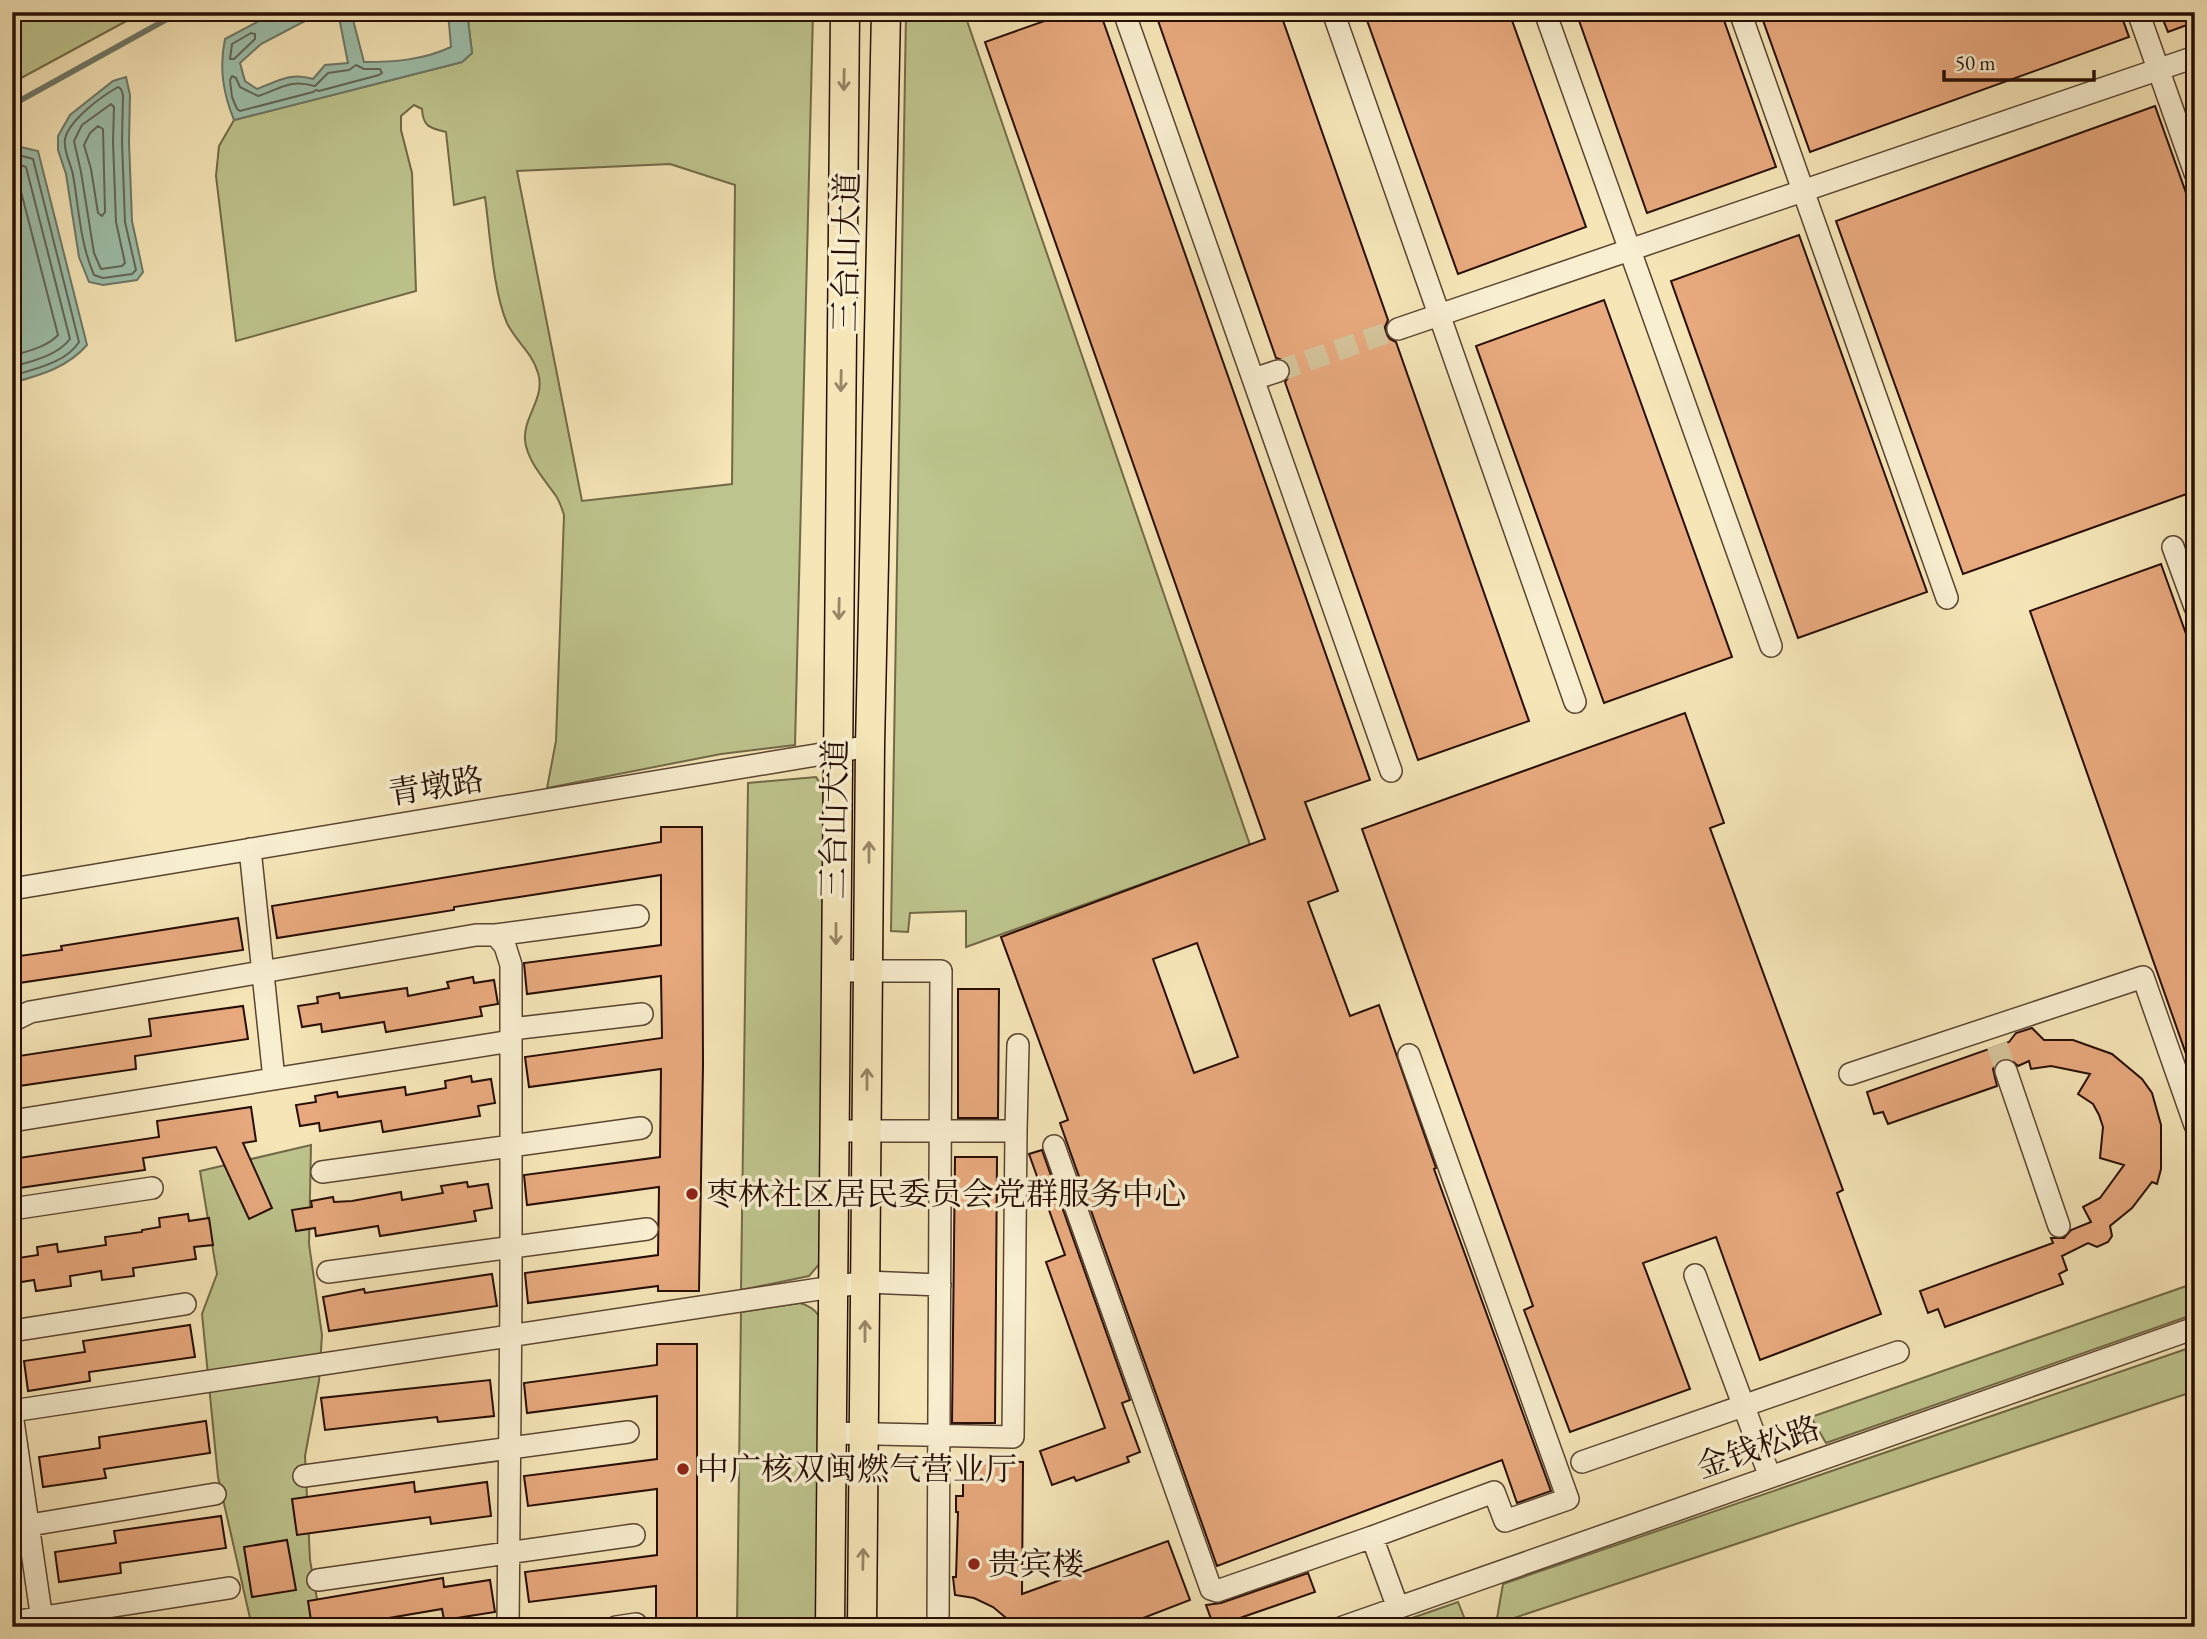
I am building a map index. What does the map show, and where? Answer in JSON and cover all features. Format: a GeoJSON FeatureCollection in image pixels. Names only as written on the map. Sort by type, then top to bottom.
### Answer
{"type":"FeatureCollection","features":[{"type":"Feature","properties":{"kind":"main road","name":"三台山大道"},"geometry":{"type":"LineString","coordinates":[[830,1627],[845,12]]}},
{"type":"Feature","properties":{"kind":"main road","name":"三台山大道"},"geometry":{"type":"LineString","coordinates":[[863,1627],[870,746],[886,12]]}},
{"type":"Feature","properties":{"kind":"street"},"geometry":{"type":"LineString","coordinates":[[1124,12],[1391,771]]}},
{"type":"Feature","properties":{"kind":"street"},"geometry":{"type":"LineString","coordinates":[[1333,12],[1575,702]]}},
{"type":"Feature","properties":{"kind":"street"},"geometry":{"type":"LineString","coordinates":[[1545,12],[1771,646]]}},
{"type":"Feature","properties":{"kind":"street"},"geometry":{"type":"LineString","coordinates":[[1740,12],[1947,598]]}},
{"type":"Feature","properties":{"kind":"street"},"geometry":{"type":"LineString","coordinates":[[2138,12],[2195,173]]}},
{"type":"Feature","properties":{"kind":"street"},"geometry":{"type":"LineString","coordinates":[[1398,329],[2195,57]]}},
{"type":"Feature","properties":{"kind":"street"},"geometry":{"type":"LineString","coordinates":[[1254,379],[1278,371]]}},
{"type":"Feature","properties":{"kind":"street"},"geometry":{"type":"LineString","coordinates":[[2173,547],[2195,607]]}},
{"type":"Feature","properties":{"kind":"street","name":"青墩路"},"geometry":{"type":"LineString","coordinates":[[12,889],[870,746]]}},
{"type":"Feature","properties":{"kind":"street"},"geometry":{"type":"LineString","coordinates":[[250,849],[274,1079]]}},
{"type":"Feature","properties":{"kind":"street"},"geometry":{"type":"LineString","coordinates":[[12,1021],[30,1012],[476,934],[496,935],[638,916]]}},
{"type":"Feature","properties":{"kind":"street"},"geometry":{"type":"LineString","coordinates":[[496,935],[505,946],[511,965],[512,1335],[508,1627]]}},
{"type":"Feature","properties":{"kind":"street"},"geometry":{"type":"LineString","coordinates":[[836,971],[941,971],[938,1627]]}},
{"type":"Feature","properties":{"kind":"street"},"geometry":{"type":"LineString","coordinates":[[1850,1074],[1994,1036],[2143,977],[2195,1125]]}},
{"type":"Feature","properties":{"kind":"street"},"geometry":{"type":"LineString","coordinates":[[12,1121],[274,1079],[511,1035],[642,1014]]}},
{"type":"Feature","properties":{"kind":"street"},"geometry":{"type":"LineString","coordinates":[[832,1433],[1013,1437],[1017,1045]]}},
{"type":"Feature","properties":{"kind":"street"},"geometry":{"type":"LineString","coordinates":[[1054,1146],[1211,1589],[1217,1591],[1494,1492],[1505,1521],[1568,1499],[1409,1055]]}},
{"type":"Feature","properties":{"kind":"street"},"geometry":{"type":"LineString","coordinates":[[2006,1071],[2059,1226]]}},
{"type":"Feature","properties":{"kind":"street"},"geometry":{"type":"LineString","coordinates":[[322,1172],[641,1128]]}},
{"type":"Feature","properties":{"kind":"street"},"geometry":{"type":"LineString","coordinates":[[834,1131],[1016,1131]]}},
{"type":"Feature","properties":{"kind":"street"},"geometry":{"type":"LineString","coordinates":[[12,1209],[152,1188]]}},
{"type":"Feature","properties":{"kind":"street"},"geometry":{"type":"LineString","coordinates":[[328,1272],[647,1229]]}},
{"type":"Feature","properties":{"kind":"street"},"geometry":{"type":"LineString","coordinates":[[1695,1275],[1770,1477]]}},
{"type":"Feature","properties":{"kind":"street"},"geometry":{"type":"LineString","coordinates":[[42,1622],[20,1527],[12,1412],[866,1282],[940,1285]]}},
{"type":"Feature","properties":{"kind":"street"},"geometry":{"type":"LineString","coordinates":[[12,1331],[185,1304]]}},
{"type":"Feature","properties":{"kind":"street","name":"金钱松路"},"geometry":{"type":"LineString","coordinates":[[1343,1627],[2195,1328]]}},
{"type":"Feature","properties":{"kind":"street"},"geometry":{"type":"LineString","coordinates":[[1581,1462],[1898,1352]]}},
{"type":"Feature","properties":{"kind":"street"},"geometry":{"type":"LineString","coordinates":[[304,1476],[628,1432]]}},
{"type":"Feature","properties":{"kind":"street"},"geometry":{"type":"LineString","coordinates":[[20,1527],[215,1494]]}},
{"type":"Feature","properties":{"kind":"street"},"geometry":{"type":"LineString","coordinates":[[318,1580],[634,1535]]}},
{"type":"Feature","properties":{"kind":"street"},"geometry":{"type":"LineString","coordinates":[[1372,1537],[1398,1608]]}},
{"type":"Feature","properties":{"kind":"street"},"geometry":{"type":"LineString","coordinates":[[12,1622],[42,1622],[229,1588]]}},
{"type":"Feature","properties":{"kind":"green space"},"geometry":{"type":"Polygon","coordinates":[[[12,12],[143,12],[12,83],[12,12]]]}},
{"type":"Feature","properties":{"kind":"green space"},"geometry":{"type":"Polygon","coordinates":[[[467,12],[813,12],[795,745],[721,754],[547,788],[556,741],[564,515],[557,498],[526,448],[525,432],[540,382],[532,359],[511,330],[502,310],[495,279],[485,197],[454,205],[446,132],[428,126],[422,109],[414,105],[401,116],[401,130],[412,173],[416,291],[236,341],[216,176],[219,146],[234,120],[462,62],[472,53],[467,12]],[[670,164],[517,171],[582,501],[732,484],[735,185],[670,164]]]}},
{"type":"Feature","properties":{"kind":"green space"},"geometry":{"type":"Polygon","coordinates":[[[906,12],[964,12],[1250,845],[966,947],[966,911],[910,913],[908,932],[891,931],[906,12]]]}},
{"type":"Feature","properties":{"kind":"green space"},"geometry":{"type":"Polygon","coordinates":[[[816,777],[823,788],[822,1261],[809,1276],[741,1290],[748,783],[816,777]]]}},
{"type":"Feature","properties":{"kind":"green space"},"geometry":{"type":"Polygon","coordinates":[[[311,1145],[309,1244],[322,1335],[319,1381],[305,1456],[310,1560],[322,1627],[252,1627],[218,1477],[202,1314],[217,1274],[200,1171],[311,1145]]]}},
{"type":"Feature","properties":{"kind":"green space"},"geometry":{"type":"Polygon","coordinates":[[[2195,1283],[2195,1314],[1826,1443],[1811,1417],[2195,1283]]]}},
{"type":"Feature","properties":{"kind":"green space"},"geometry":{"type":"Polygon","coordinates":[[[800,1303],[818,1315],[824,1336],[816,1627],[737,1627],[741,1312],[800,1303]]]}},
{"type":"Feature","properties":{"kind":"green space"},"geometry":{"type":"Polygon","coordinates":[[[2195,1346],[2195,1391],[1496,1624],[1503,1584],[2195,1346]]]}},
{"type":"Feature","properties":{"kind":"green space"},"geometry":{"type":"Polygon","coordinates":[[[1458,1602],[1468,1627],[1386,1627],[1458,1602]]]}},
{"type":"Feature","properties":{"kind":"water"},"geometry":{"type":"Polygon","coordinates":[[[276,12],[322,12],[261,44],[240,63],[245,81],[257,89],[291,77],[313,79],[325,65],[348,63],[338,12],[351,12],[364,62],[409,59],[451,47],[448,12],[467,12],[472,53],[462,62],[234,120],[223,80],[225,39],[276,12]]]}},
{"type":"Feature","properties":{"kind":"water"},"geometry":{"type":"Polygon","coordinates":[[[126,77],[130,95],[132,221],[143,272],[137,280],[103,285],[89,282],[79,257],[66,174],[58,150],[58,136],[70,115],[113,81],[126,77]]]}},
{"type":"Feature","properties":{"kind":"water"},"geometry":{"type":"Polygon","coordinates":[[[12,145],[38,151],[87,345],[62,365],[12,383],[12,145]]]}},
{"type":"Feature","properties":{"kind":"building"},"geometry":{"type":"Polygon","coordinates":[[[1070,12],[1100,12],[1370,780],[1305,802],[1338,891],[1308,902],[1350,1016],[1379,1005],[1436,1168],[1434,1169],[1551,1491],[1517,1503],[1502,1460],[1217,1566],[1060,1123],[1068,1120],[1001,937],[1265,839],[985,42],[1070,12]],[[1197,943],[1153,959],[1194,1073],[1238,1057],[1197,943]]]}},
{"type":"Feature","properties":{"kind":"building"},"geometry":{"type":"Polygon","coordinates":[[[1155,12],[1280,12],[1388,320],[1386,334],[1396,342],[1529,721],[1418,760],[1285,382],[1291,374],[1290,366],[1286,361],[1276,358],[1155,12]]]}},
{"type":"Feature","properties":{"kind":"building"},"geometry":{"type":"Polygon","coordinates":[[[1364,12],[1509,12],[1586,227],[1458,274],[1364,12]]]}},
{"type":"Feature","properties":{"kind":"building"},"geometry":{"type":"Polygon","coordinates":[[[1576,12],[1721,12],[1776,167],[1647,213],[1576,12]]]}},
{"type":"Feature","properties":{"kind":"building"},"geometry":{"type":"Polygon","coordinates":[[[1760,12],[2120,12],[2129,37],[1810,152],[1760,12]]]}},
{"type":"Feature","properties":{"kind":"building"},"geometry":{"type":"Polygon","coordinates":[[[2160,12],[2195,12],[2195,22],[2168,32],[2160,12]]]}},
{"type":"Feature","properties":{"kind":"building"},"geometry":{"type":"Polygon","coordinates":[[[2155,106],[2195,218],[2195,491],[1963,574],[1836,221],[2155,106]]]}},
{"type":"Feature","properties":{"kind":"building"},"geometry":{"type":"Polygon","coordinates":[[[1799,235],[1927,592],[1798,638],[1671,281],[1799,235]]]}},
{"type":"Feature","properties":{"kind":"building"},"geometry":{"type":"Polygon","coordinates":[[[1604,300],[1732,657],[1604,703],[1476,346],[1604,300]]]}},
{"type":"Feature","properties":{"kind":"building"},"geometry":{"type":"Polygon","coordinates":[[[2161,564],[2195,659],[2195,1071],[2192,1071],[2030,611],[2161,564]]]}},
{"type":"Feature","properties":{"kind":"building"},"geometry":{"type":"Polygon","coordinates":[[[1685,713],[1724,823],[1710,828],[1843,1190],[1837,1193],[1881,1314],[1760,1360],[1716,1237],[1643,1263],[1690,1389],[1570,1432],[1524,1310],[1533,1306],[1362,829],[1685,713]]]}},
{"type":"Feature","properties":{"kind":"building"},"geometry":{"type":"Polygon","coordinates":[[[661,827],[702,827],[703,1066],[699,1291],[658,1291],[658,1286],[528,1303],[525,1273],[658,1255],[659,1187],[527,1205],[524,1175],[660,1157],[661,1069],[529,1087],[525,1057],[662,1038],[661,976],[527,994],[524,963],[661,945],[661,875],[277,938],[272,906],[661,842],[661,827]]]}},
{"type":"Feature","properties":{"kind":"building"},"geometry":{"type":"Polygon","coordinates":[[[238,918],[243,950],[12,984],[12,957],[62,950],[61,946],[238,918]]]}},
{"type":"Feature","properties":{"kind":"building"},"geometry":{"type":"Polygon","coordinates":[[[473,977],[474,983],[494,980],[498,1004],[480,1007],[482,1016],[386,1032],[384,1022],[322,1032],[321,1024],[302,1027],[298,1006],[318,1003],[317,997],[339,993],[340,998],[407,988],[408,996],[449,988],[447,982],[473,977]]]}},
{"type":"Feature","properties":{"kind":"building"},"geometry":{"type":"Polygon","coordinates":[[[958,989],[999,989],[998,1118],[958,1118],[958,989]]]}},
{"type":"Feature","properties":{"kind":"building"},"geometry":{"type":"Polygon","coordinates":[[[243,1006],[248,1039],[135,1056],[136,1069],[12,1087],[12,1057],[151,1036],[149,1019],[243,1006]]]}},
{"type":"Feature","properties":{"kind":"building"},"geometry":{"type":"Polygon","coordinates":[[[2032,1028],[2044,1040],[2073,1040],[2112,1054],[2142,1079],[2152,1093],[2161,1125],[2161,1169],[2157,1184],[2152,1182],[2132,1208],[2110,1226],[2112,1236],[2108,1242],[2097,1247],[2088,1243],[2062,1256],[2067,1270],[2059,1274],[2063,1284],[1945,1327],[1938,1309],[1928,1313],[1920,1291],[2053,1243],[2051,1238],[2064,1238],[2071,1230],[2091,1222],[2083,1207],[2100,1198],[2124,1165],[2100,1158],[2103,1127],[2099,1115],[2093,1104],[2078,1094],[2090,1074],[2051,1066],[2031,1069],[2029,1061],[2018,1066],[2009,1058],[2002,1058],[1993,1069],[1997,1086],[1888,1124],[1883,1112],[1874,1114],[1867,1092],[2009,1042],[2016,1033],[2032,1028]]]}},
{"type":"Feature","properties":{"kind":"building"},"geometry":{"type":"Polygon","coordinates":[[[471,1076],[472,1082],[491,1079],[495,1103],[478,1106],[480,1116],[383,1132],[381,1121],[320,1131],[319,1123],[300,1126],[296,1105],[316,1102],[315,1096],[337,1092],[338,1097],[405,1087],[406,1095],[446,1088],[445,1081],[471,1076]]]}},
{"type":"Feature","properties":{"kind":"building"},"geometry":{"type":"Polygon","coordinates":[[[251,1107],[256,1141],[243,1143],[272,1208],[249,1219],[216,1147],[143,1158],[145,1170],[12,1189],[12,1159],[159,1137],[157,1121],[251,1107]]]}},
{"type":"Feature","properties":{"kind":"building"},"geometry":{"type":"Polygon","coordinates":[[[1042,1150],[1130,1400],[1122,1403],[1140,1452],[1127,1457],[1129,1462],[1076,1481],[1074,1477],[1052,1485],[1040,1451],[1105,1428],[1046,1262],[1065,1255],[1029,1154],[1042,1150]]]}},
{"type":"Feature","properties":{"kind":"building"},"geometry":{"type":"Polygon","coordinates":[[[955,1157],[997,1157],[995,1423],[952,1423],[955,1157]]]}},
{"type":"Feature","properties":{"kind":"building"},"geometry":{"type":"Polygon","coordinates":[[[467,1182],[468,1187],[488,1184],[492,1208],[474,1211],[476,1221],[380,1236],[378,1226],[316,1236],[315,1228],[296,1231],[292,1210],[312,1207],[311,1201],[333,1197],[334,1202],[352,1201],[401,1192],[402,1200],[443,1193],[441,1186],[467,1182]]]}},
{"type":"Feature","properties":{"kind":"building"},"geometry":{"type":"Polygon","coordinates":[[[188,1214],[189,1221],[209,1218],[213,1245],[194,1247],[196,1259],[133,1268],[134,1276],[102,1280],[101,1271],[70,1276],[71,1286],[36,1291],[34,1280],[15,1283],[12,1259],[38,1255],[37,1247],[57,1244],[58,1252],[106,1245],[105,1237],[142,1232],[160,1227],[159,1218],[188,1214]]]}},
{"type":"Feature","properties":{"kind":"building"},"geometry":{"type":"Polygon","coordinates":[[[492,1274],[497,1306],[329,1331],[323,1297],[364,1289],[365,1293],[492,1274]]]}},
{"type":"Feature","properties":{"kind":"building"},"geometry":{"type":"Polygon","coordinates":[[[190,1325],[195,1357],[89,1372],[90,1381],[28,1391],[24,1361],[85,1352],[83,1341],[190,1325]]]}},
{"type":"Feature","properties":{"kind":"building"},"geometry":{"type":"Polygon","coordinates":[[[657,1344],[697,1344],[697,1627],[656,1627],[656,1586],[529,1602],[525,1572],[657,1555],[657,1489],[528,1506],[524,1476],[657,1459],[657,1396],[527,1413],[524,1383],[657,1365],[657,1344]]]}},
{"type":"Feature","properties":{"kind":"building"},"geometry":{"type":"Polygon","coordinates":[[[490,1380],[494,1416],[438,1422],[437,1417],[325,1430],[321,1398],[490,1380]]]}},
{"type":"Feature","properties":{"kind":"building"},"geometry":{"type":"Polygon","coordinates":[[[206,1421],[210,1453],[104,1469],[106,1478],[43,1487],[39,1457],[100,1448],[99,1437],[206,1421]]]}},
{"type":"Feature","properties":{"kind":"building"},"geometry":{"type":"Polygon","coordinates":[[[963,1460],[1023,1462],[1022,1594],[1168,1541],[1190,1600],[1120,1627],[1017,1627],[993,1607],[974,1598],[955,1595],[953,1577],[956,1577],[956,1496],[963,1496],[963,1460]]]}},
{"type":"Feature","properties":{"kind":"building"},"geometry":{"type":"Polygon","coordinates":[[[414,1482],[415,1492],[487,1482],[491,1516],[431,1524],[430,1517],[297,1535],[292,1499],[414,1482]]]}},
{"type":"Feature","properties":{"kind":"building"},"geometry":{"type":"Polygon","coordinates":[[[221,1516],[226,1548],[120,1563],[121,1573],[59,1582],[55,1552],[116,1543],[114,1531],[221,1516]]]}},
{"type":"Feature","properties":{"kind":"building"},"geometry":{"type":"Polygon","coordinates":[[[287,1540],[296,1590],[252,1597],[244,1547],[287,1540]]]}},
{"type":"Feature","properties":{"kind":"building"},"geometry":{"type":"Polygon","coordinates":[[[1308,1573],[1315,1592],[1214,1627],[1206,1605],[1221,1603],[1308,1573]]]}},
{"type":"Feature","properties":{"kind":"building"},"geometry":{"type":"Polygon","coordinates":[[[443,1578],[444,1587],[490,1580],[495,1612],[444,1620],[442,1609],[336,1627],[312,1627],[308,1601],[443,1578]]]}},
{"type":"Feature","properties":{"kind":"waterway"},"geometry":{"type":"LineString","coordinates":[[12,105],[169,18]]}},
{"type":"Feature","properties":{"kind":"tunnel"},"geometry":{"type":"LineString","coordinates":[[1278,371],[1398,329]]}},
{"type":"Feature","properties":{"kind":"tunnel"},"geometry":{"type":"LineString","coordinates":[[1997,1045],[2006,1071]]}},
{"type":"Feature","properties":{"kind":"place","name":"枣林社区居民委员会党群服务中心"},"geometry":{"type":"Point","coordinates":[692,1194]}},
{"type":"Feature","properties":{"kind":"place","name":"中广核双闽燃气营业厅"},"geometry":{"type":"Point","coordinates":[683,1469]}},
{"type":"Feature","properties":{"kind":"place","name":"贵宾楼"},"geometry":{"type":"Point","coordinates":[974,1564]}}]}
